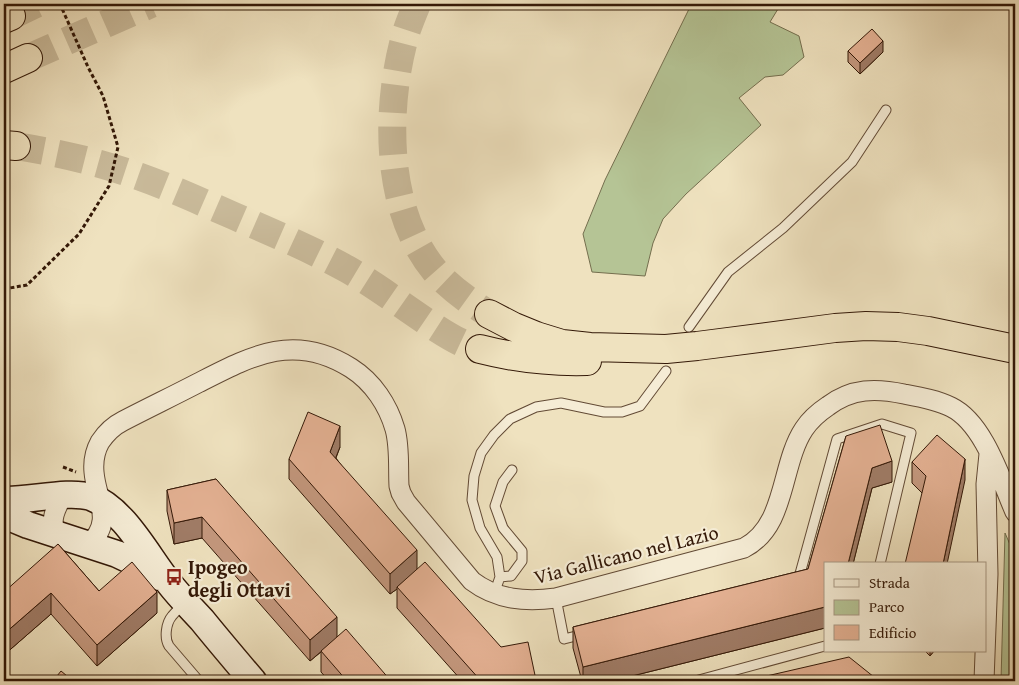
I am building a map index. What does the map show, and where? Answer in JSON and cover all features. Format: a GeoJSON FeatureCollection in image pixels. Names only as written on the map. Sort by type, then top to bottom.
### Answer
{"type":"FeatureCollection","features":[{"type":"Feature","properties":{"kind":"highway"},"geometry":{"type":"LineString","coordinates":[[4,70],[28,58]]}},
{"type":"Feature","properties":{"kind":"highway"},"geometry":{"type":"LineString","coordinates":[[489,314],[524,332],[562,344],[600,348],[666,360]]}},
{"type":"Feature","properties":{"kind":"highway"},"geometry":{"type":"LineString","coordinates":[[480,349],[520,358],[540,360],[576,362],[642,357],[666,360],[697,346],[835,328],[866,326],[898,327],[928,331],[1015,349]]}},
{"type":"Feature","properties":{"kind":"street","name":"Via Gallicano nel Lazio"},"geometry":{"type":"LineString","coordinates":[[102,503],[94,473],[94,458],[104,436],[117,424],[239,362],[260,354],[285,350],[319,353],[338,361],[365,378],[384,404],[396,430],[399,486],[403,498],[472,581],[478,586],[497,586],[514,599],[540,600],[556,598],[751,545],[769,524],[780,496],[796,443],[804,429],[822,410],[834,401],[845,395],[857,392],[878,390],[900,393],[940,402],[964,416],[975,429],[989,452],[1015,512]]}},
{"type":"Feature","properties":{"kind":"street"},"geometry":{"type":"LineString","coordinates":[[986,628],[988,574],[986,484],[989,452]]}},
{"type":"Feature","properties":{"kind":"street"},"geometry":{"type":"LineString","coordinates":[[56,535],[53,528],[53,519],[63,495]]}},
{"type":"Feature","properties":{"kind":"street"},"geometry":{"type":"LineString","coordinates":[[4,500],[63,495],[87,496],[112,510],[169,583],[253,681]]}},
{"type":"Feature","properties":{"kind":"street"},"geometry":{"type":"LineString","coordinates":[[88,545],[95,538],[100,528],[103,516],[102,503]]}},
{"type":"Feature","properties":{"kind":"street"},"geometry":{"type":"LineString","coordinates":[[4,515],[56,535],[127,558],[169,583]]}},
{"type":"Feature","properties":{"kind":"street"},"geometry":{"type":"LineString","coordinates":[[984,681],[985,652]]}},
{"type":"Feature","properties":{"kind":"lane"},"geometry":{"type":"LineString","coordinates":[[689,327],[728,272],[783,228],[852,162],[886,110]]}},
{"type":"Feature","properties":{"kind":"lane"},"geometry":{"type":"LineString","coordinates":[[497,586],[497,557],[480,528],[472,500],[474,476],[481,453],[494,435],[510,419],[536,407],[561,403],[604,412],[622,412],[640,406],[666,360]]}},
{"type":"Feature","properties":{"kind":"lane"},"geometry":{"type":"LineString","coordinates":[[788,584],[797,582],[837,439],[882,424],[911,433],[880,562]]}},
{"type":"Feature","properties":{"kind":"lane"},"geometry":{"type":"LineString","coordinates":[[497,586],[511,576],[522,561],[522,551],[503,528],[495,506],[503,482],[512,470]]}},
{"type":"Feature","properties":{"kind":"lane"},"geometry":{"type":"LineString","coordinates":[[556,598],[564,639],[592,632]]}},
{"type":"Feature","properties":{"kind":"lane"},"geometry":{"type":"LineString","coordinates":[[186,602],[172,616],[166,641],[200,681]]}},
{"type":"Feature","properties":{"kind":"lane"},"geometry":{"type":"LineString","coordinates":[[695,681],[824,646]]}},
{"type":"Feature","properties":{"kind":"path"},"geometry":{"type":"LineString","coordinates":[[4,289],[27,285],[79,234],[109,186],[118,147],[103,96],[60,4]]}},
{"type":"Feature","properties":{"kind":"path"},"geometry":{"type":"LineString","coordinates":[[62,467],[79,473]]}},
{"type":"Feature","properties":{"kind":"green space"},"geometry":{"type":"Polygon","coordinates":[[[696,4],[781,4],[770,22],[799,36],[804,57],[783,75],[765,77],[739,98],[761,125],[686,194],[663,219],[653,243],[645,276],[592,272],[583,234],[605,180],[689,9],[696,4]]]}},
{"type":"Feature","properties":{"kind":"green space"},"geometry":{"type":"Polygon","coordinates":[[[1005,533],[1015,556],[1015,681],[1001,681],[1005,533]]]}},
{"type":"Feature","properties":{"kind":"building"},"geometry":{"type":"Polygon","coordinates":[[[872,29],[883,41],[860,63],[848,51],[872,29]]]}},
{"type":"Feature","properties":{"kind":"building"},"geometry":{"type":"Polygon","coordinates":[[[308,412],[340,426],[330,452],[417,550],[390,574],[289,459],[308,412]]]}},
{"type":"Feature","properties":{"kind":"building"},"geometry":{"type":"Polygon","coordinates":[[[880,425],[892,461],[872,468],[848,562],[824,562],[824,607],[583,667],[573,627],[808,569],[846,436],[880,425]]]}},
{"type":"Feature","properties":{"kind":"building"},"geometry":{"type":"Polygon","coordinates":[[[937,435],[965,459],[943,562],[905,562],[926,476],[912,462],[937,435]]]}},
{"type":"Feature","properties":{"kind":"building"},"geometry":{"type":"Polygon","coordinates":[[[216,479],[337,617],[310,640],[202,517],[174,523],[167,490],[216,479]]]}},
{"type":"Feature","properties":{"kind":"building"},"geometry":{"type":"Polygon","coordinates":[[[58,544],[99,591],[132,562],[157,592],[97,645],[51,593],[4,634],[4,592],[58,544]]]}},
{"type":"Feature","properties":{"kind":"building"},"geometry":{"type":"Polygon","coordinates":[[[425,562],[501,647],[528,642],[536,680],[481,681],[397,587],[425,562]]]}},
{"type":"Feature","properties":{"kind":"building"},"geometry":{"type":"Polygon","coordinates":[[[346,629],[391,681],[347,681],[321,651],[346,629]]]}},
{"type":"Feature","properties":{"kind":"building"},"geometry":{"type":"Polygon","coordinates":[[[849,657],[879,681],[745,681],[849,657]]]}},
{"type":"Feature","properties":{"kind":"building"},"geometry":{"type":"Polygon","coordinates":[[[61,671],[73,681],[53,681],[61,671]]]}},
{"type":"Feature","properties":{"kind":"tunnel"},"geometry":{"type":"LineString","coordinates":[[11,16],[36,4]]}},
{"type":"Feature","properties":{"kind":"tunnel"},"geometry":{"type":"LineString","coordinates":[[28,58],[151,4]]}},
{"type":"Feature","properties":{"kind":"tunnel"},"geometry":{"type":"LineString","coordinates":[[417,4],[404,40],[394,98],[392,129],[398,191],[406,220],[419,247],[435,271],[460,294],[489,314]]}},
{"type":"Feature","properties":{"kind":"tunnel"},"geometry":{"type":"LineString","coordinates":[[16,146],[99,164],[167,187],[306,248],[347,269],[449,336],[480,349]]}},
{"type":"Feature","properties":{"kind":"place","name":"Ipogeo degli Ottavi"},"geometry":{"type":"Point","coordinates":[174,577]}}]}
